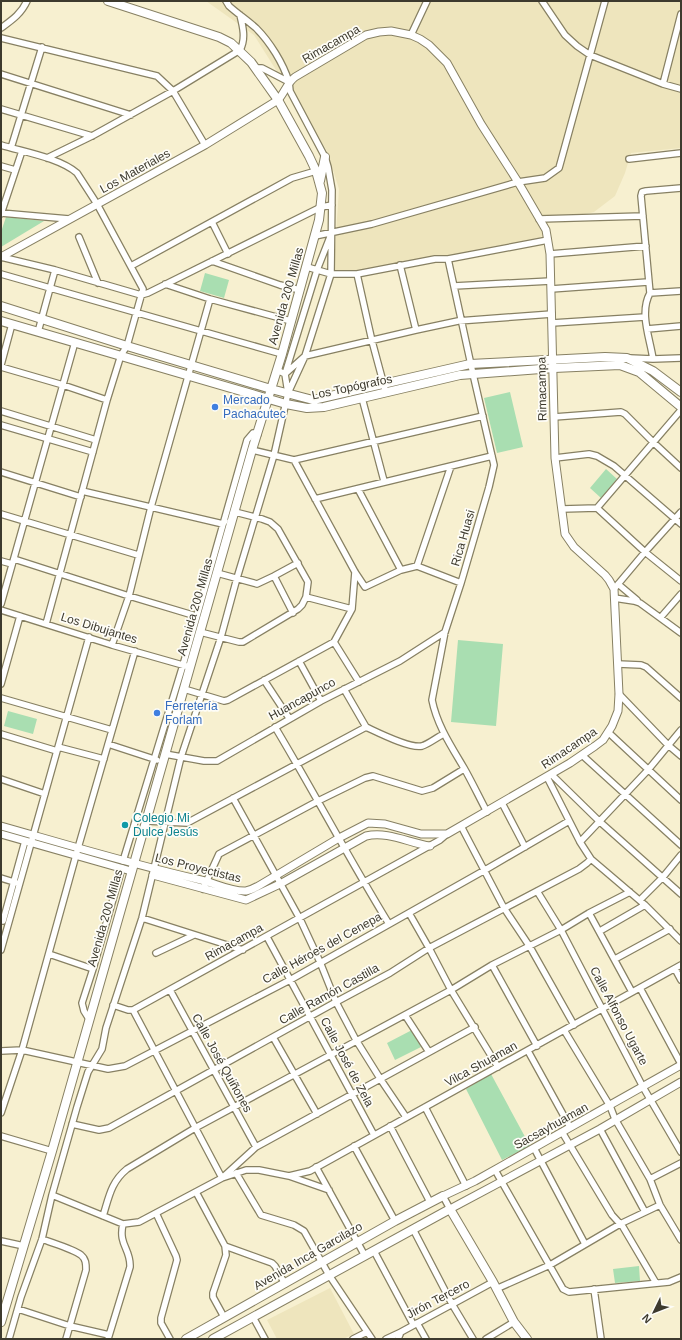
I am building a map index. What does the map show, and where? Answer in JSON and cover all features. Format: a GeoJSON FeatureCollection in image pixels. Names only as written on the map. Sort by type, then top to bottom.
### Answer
{"type":"FeatureCollection","features":[{"type":"Feature","properties":{"kind":"main road","name":"Avenida 200 Millas"},"geometry":{"type":"LineString","coordinates":[[1,1322],[52,1151],[146,821],[161,758],[184,689],[186,666],[200,632],[252,450],[282,354],[316,236],[321,208],[322,193],[316,171],[309,156],[278,100],[256,68],[240,50],[219,38],[108,1]]}},
{"type":"Feature","properties":{"kind":"main road"},"geometry":{"type":"LineString","coordinates":[[319,182],[325,157]]}},
{"type":"Feature","properties":{"kind":"main road","name":"Los Topógrafos"},"geometry":{"type":"LineString","coordinates":[[1,306],[127,346],[313,400],[470,364],[605,357],[627,358],[653,371],[681,392]]}},
{"type":"Feature","properties":{"kind":"main road","name":"Los Topógrafos"},"geometry":{"type":"LineString","coordinates":[[1,321],[286,404],[314,409],[460,375],[620,365],[633,369],[645,377],[681,407]]}},
{"type":"Feature","properties":{"kind":"main road","name":"Avenida Inca Garcilazo"},"geometry":{"type":"LineString","coordinates":[[186,1339],[357,1242],[443,1196]]}},
{"type":"Feature","properties":{"kind":"main road"},"geometry":{"type":"LineString","coordinates":[[215,1338],[450,1209],[495,1286],[514,1322],[527,1339]]}},
{"type":"Feature","properties":{"kind":"street"},"geometry":{"type":"LineString","coordinates":[[1,28],[23,10],[27,1]]}},
{"type":"Feature","properties":{"kind":"street"},"geometry":{"type":"LineString","coordinates":[[411,35],[427,1]]}},
{"type":"Feature","properties":{"kind":"street"},"geometry":{"type":"LineString","coordinates":[[542,1],[565,35],[590,55],[663,84],[681,89]]}},
{"type":"Feature","properties":{"kind":"street"},"geometry":{"type":"LineString","coordinates":[[316,236],[372,224],[518,182],[546,178],[559,168],[604,1]]}},
{"type":"Feature","properties":{"kind":"street"},"geometry":{"type":"LineString","coordinates":[[9,1339],[42,1240],[52,1195],[86,1078],[102,1049],[113,1005],[142,918],[181,757],[203,695],[221,637],[274,455],[288,393],[305,356],[331,274],[332,205],[330,175],[325,157],[290,91],[289,82],[285,71],[267,42],[257,30],[229,3]]}},
{"type":"Feature","properties":{"kind":"street"},"geometry":{"type":"LineString","coordinates":[[663,84],[681,14]]}},
{"type":"Feature","properties":{"kind":"street"},"geometry":{"type":"LineString","coordinates":[[47,158],[131,115],[240,50],[243,45],[244,31],[240,15]]}},
{"type":"Feature","properties":{"kind":"street","name":"Rimacampa"},"geometry":{"type":"LineString","coordinates":[[133,1010],[430,846],[461,826],[549,776],[599,743],[609,733],[618,711],[618,664],[614,598],[616,587],[582,555],[568,540],[565,534],[555,458],[554,368],[550,254],[546,230],[518,182],[481,124],[447,63],[420,38],[391,31],[366,35],[298,75],[289,82],[278,100]]}},
{"type":"Feature","properties":{"kind":"street"},"geometry":{"type":"LineString","coordinates":[[1,38],[157,76],[173,91],[205,145]]}},
{"type":"Feature","properties":{"kind":"street"},"geometry":{"type":"LineString","coordinates":[[11,148],[42,48]]}},
{"type":"Feature","properties":{"kind":"street"},"geometry":{"type":"LineString","coordinates":[[256,68],[262,68],[289,82]]}},
{"type":"Feature","properties":{"kind":"street"},"geometry":{"type":"LineString","coordinates":[[1,74],[131,115]]}},
{"type":"Feature","properties":{"kind":"street","name":"Los Materiales"},"geometry":{"type":"LineString","coordinates":[[1,257],[205,145],[278,100]]}},
{"type":"Feature","properties":{"kind":"street"},"geometry":{"type":"LineString","coordinates":[[1,109],[92,136]]}},
{"type":"Feature","properties":{"kind":"street"},"geometry":{"type":"LineString","coordinates":[[1,145],[47,158],[66,166],[77,173],[97,204],[142,288],[127,346],[121,355],[107,400],[46,624]]}},
{"type":"Feature","properties":{"kind":"street"},"geometry":{"type":"LineString","coordinates":[[22,151],[1,213],[69,219]]}},
{"type":"Feature","properties":{"kind":"street"},"geometry":{"type":"LineString","coordinates":[[629,160],[681,153]]}},
{"type":"Feature","properties":{"kind":"street"},"geometry":{"type":"LineString","coordinates":[[1,166],[15,170]]}},
{"type":"Feature","properties":{"kind":"street"},"geometry":{"type":"LineString","coordinates":[[131,266],[292,178],[316,171]]}},
{"type":"Feature","properties":{"kind":"street"},"geometry":{"type":"LineString","coordinates":[[653,359],[645,317],[647,298],[650,293],[641,196],[642,192],[681,188]]}},
{"type":"Feature","properties":{"kind":"street"},"geometry":{"type":"LineString","coordinates":[[1,257],[55,270],[141,295],[321,208],[332,205]]}},
{"type":"Feature","properties":{"kind":"street"},"geometry":{"type":"LineString","coordinates":[[539,219],[643,216]]}},
{"type":"Feature","properties":{"kind":"street"},"geometry":{"type":"LineString","coordinates":[[212,222],[228,254]]}},
{"type":"Feature","properties":{"kind":"street"},"geometry":{"type":"LineString","coordinates":[[288,393],[285,374],[317,270],[331,233]]}},
{"type":"Feature","properties":{"kind":"street"},"geometry":{"type":"LineString","coordinates":[[79,237],[98,283]]}},
{"type":"Feature","properties":{"kind":"street"},"geometry":{"type":"LineString","coordinates":[[307,267],[331,274],[357,274],[400,265],[435,259],[448,259],[548,240]]}},
{"type":"Feature","properties":{"kind":"street"},"geometry":{"type":"LineString","coordinates":[[550,254],[646,246]]}},
{"type":"Feature","properties":{"kind":"street","name":"Rica Huasi"},"geometry":{"type":"LineString","coordinates":[[448,259],[470,364],[494,465],[461,583],[444,632],[432,700],[434,711],[444,734],[487,812]]}},
{"type":"Feature","properties":{"kind":"street"},"geometry":{"type":"LineString","coordinates":[[212,261],[280,285],[300,290]]}},
{"type":"Feature","properties":{"kind":"street"},"geometry":{"type":"LineString","coordinates":[[400,265],[416,330]]}},
{"type":"Feature","properties":{"kind":"street"},"geometry":{"type":"LineString","coordinates":[[38,332],[55,270]]}},
{"type":"Feature","properties":{"kind":"street"},"geometry":{"type":"LineString","coordinates":[[1,274],[282,354]]}},
{"type":"Feature","properties":{"kind":"street"},"geometry":{"type":"LineString","coordinates":[[357,274],[372,341],[386,393]]}},
{"type":"Feature","properties":{"kind":"street"},"geometry":{"type":"LineString","coordinates":[[454,286],[551,281]]}},
{"type":"Feature","properties":{"kind":"street"},"geometry":{"type":"LineString","coordinates":[[551,289],[648,282]]}},
{"type":"Feature","properties":{"kind":"street"},"geometry":{"type":"LineString","coordinates":[[166,284],[210,299],[291,321]]}},
{"type":"Feature","properties":{"kind":"street"},"geometry":{"type":"LineString","coordinates":[[650,293],[681,291]]}},
{"type":"Feature","properties":{"kind":"street"},"geometry":{"type":"LineString","coordinates":[[112,645],[129,596],[151,507],[210,299]]}},
{"type":"Feature","properties":{"kind":"street"},"geometry":{"type":"LineString","coordinates":[[285,374],[305,356],[416,330],[461,320],[552,314]]}},
{"type":"Feature","properties":{"kind":"street"},"geometry":{"type":"LineString","coordinates":[[552,323],[645,317]]}},
{"type":"Feature","properties":{"kind":"street"},"geometry":{"type":"LineString","coordinates":[[12,324],[1,366],[107,400]]}},
{"type":"Feature","properties":{"kind":"street"},"geometry":{"type":"LineString","coordinates":[[647,329],[681,326]]}},
{"type":"Feature","properties":{"kind":"street"},"geometry":{"type":"LineString","coordinates":[[1,604],[75,342]]}},
{"type":"Feature","properties":{"kind":"street"},"geometry":{"type":"LineString","coordinates":[[627,358],[681,358]]}},
{"type":"Feature","properties":{"kind":"street"},"geometry":{"type":"LineString","coordinates":[[277,370],[285,374]]}},
{"type":"Feature","properties":{"kind":"street"},"geometry":{"type":"LineString","coordinates":[[362,398],[384,481]]}},
{"type":"Feature","properties":{"kind":"street"},"geometry":{"type":"LineString","coordinates":[[597,508],[681,410]]}},
{"type":"Feature","properties":{"kind":"street"},"geometry":{"type":"LineString","coordinates":[[1,411],[96,440]]}},
{"type":"Feature","properties":{"kind":"street"},"geometry":{"type":"LineString","coordinates":[[554,417],[613,411],[621,412],[625,414],[681,468]]}},
{"type":"Feature","properties":{"kind":"street"},"geometry":{"type":"LineString","coordinates":[[252,450],[294,460],[483,416]]}},
{"type":"Feature","properties":{"kind":"street"},"geometry":{"type":"LineString","coordinates":[[1,425],[93,452]]}},
{"type":"Feature","properties":{"kind":"street"},"geometry":{"type":"LineString","coordinates":[[89,1019],[84,1012],[82,1003],[123,865],[161,758],[186,666],[196,616],[247,440],[253,433],[258,434]]}},
{"type":"Feature","properties":{"kind":"street"},"geometry":{"type":"LineString","coordinates":[[555,458],[589,454],[597,456],[614,466],[681,524]]}},
{"type":"Feature","properties":{"kind":"street"},"geometry":{"type":"LineString","coordinates":[[315,499],[384,481],[492,456]]}},
{"type":"Feature","properties":{"kind":"street"},"geometry":{"type":"LineString","coordinates":[[294,460],[355,572],[366,587],[401,570],[417,566],[461,583]]}},
{"type":"Feature","properties":{"kind":"street"},"geometry":{"type":"LineString","coordinates":[[417,566],[451,466]]}},
{"type":"Feature","properties":{"kind":"street"},"geometry":{"type":"LineString","coordinates":[[1,472],[82,494],[151,507],[223,524]]}},
{"type":"Feature","properties":{"kind":"street"},"geometry":{"type":"LineString","coordinates":[[358,489],[401,570]]}},
{"type":"Feature","properties":{"kind":"street"},"geometry":{"type":"LineString","coordinates":[[562,509],[597,508],[645,552],[681,581]]}},
{"type":"Feature","properties":{"kind":"street"},"geometry":{"type":"LineString","coordinates":[[200,632],[243,642],[293,613],[302,605],[306,597],[308,582],[278,529],[270,522],[235,512],[223,524]]}},
{"type":"Feature","properties":{"kind":"street"},"geometry":{"type":"LineString","coordinates":[[681,512],[616,587],[661,617],[681,633]]}},
{"type":"Feature","properties":{"kind":"street"},"geometry":{"type":"LineString","coordinates":[[1,514],[138,556]]}},
{"type":"Feature","properties":{"kind":"street"},"geometry":{"type":"LineString","coordinates":[[1,561],[13,562],[60,574],[196,616]]}},
{"type":"Feature","properties":{"kind":"street"},"geometry":{"type":"LineString","coordinates":[[217,573],[257,584],[298,563]]}},
{"type":"Feature","properties":{"kind":"street"},"geometry":{"type":"LineString","coordinates":[[184,689],[224,701],[334,642],[352,609],[355,572]]}},
{"type":"Feature","properties":{"kind":"street"},"geometry":{"type":"LineString","coordinates":[[274,576],[293,613]]}},
{"type":"Feature","properties":{"kind":"street"},"geometry":{"type":"LineString","coordinates":[[661,617],[681,594]]}},
{"type":"Feature","properties":{"kind":"street"},"geometry":{"type":"LineString","coordinates":[[306,597],[352,609]]}},
{"type":"Feature","properties":{"kind":"street"},"geometry":{"type":"LineString","coordinates":[[614,598],[640,603]]}},
{"type":"Feature","properties":{"kind":"street","name":"Los Dibujantes"},"geometry":{"type":"LineString","coordinates":[[1,610],[112,645],[186,666]]}},
{"type":"Feature","properties":{"kind":"street"},"geometry":{"type":"LineString","coordinates":[[1,684],[20,616]]}},
{"type":"Feature","properties":{"kind":"street","name":"Huancapunco"},"geometry":{"type":"LineString","coordinates":[[108,744],[161,758],[181,757],[204,761],[217,760],[289,718],[400,661],[444,632]]}},
{"type":"Feature","properties":{"kind":"street"},"geometry":{"type":"LineString","coordinates":[[1,950],[4,922],[28,842],[33,835],[89,637]]}},
{"type":"Feature","properties":{"kind":"street"},"geometry":{"type":"LineString","coordinates":[[334,642],[359,682]]}},
{"type":"Feature","properties":{"kind":"street"},"geometry":{"type":"LineString","coordinates":[[1,1113],[22,1050],[50,954],[77,852],[135,651]]}},
{"type":"Feature","properties":{"kind":"street"},"geometry":{"type":"LineString","coordinates":[[299,661],[321,701]]}},
{"type":"Feature","properties":{"kind":"street"},"geometry":{"type":"LineString","coordinates":[[618,664],[642,665],[646,667],[681,698]]}},
{"type":"Feature","properties":{"kind":"street"},"geometry":{"type":"LineString","coordinates":[[264,680],[289,718]]}},
{"type":"Feature","properties":{"kind":"street"},"geometry":{"type":"LineString","coordinates":[[344,689],[366,727],[387,737],[408,744],[421,746],[444,734]]}},
{"type":"Feature","properties":{"kind":"street"},"geometry":{"type":"LineString","coordinates":[[619,694],[668,745],[681,756]]}},
{"type":"Feature","properties":{"kind":"street"},"geometry":{"type":"LineString","coordinates":[[1,698],[112,730]]}},
{"type":"Feature","properties":{"kind":"street"},"geometry":{"type":"LineString","coordinates":[[275,727],[340,838],[363,882],[389,924]]}},
{"type":"Feature","properties":{"kind":"street"},"geometry":{"type":"LineString","coordinates":[[146,821],[187,823],[366,727]]}},
{"type":"Feature","properties":{"kind":"street"},"geometry":{"type":"LineString","coordinates":[[580,842],[648,770],[681,730]]}},
{"type":"Feature","properties":{"kind":"street"},"geometry":{"type":"LineString","coordinates":[[609,733],[681,800]]}},
{"type":"Feature","properties":{"kind":"street"},"geometry":{"type":"LineString","coordinates":[[1,734],[104,759]]}},
{"type":"Feature","properties":{"kind":"street"},"geometry":{"type":"LineString","coordinates":[[582,755],[681,845]]}},
{"type":"Feature","properties":{"kind":"street"},"geometry":{"type":"LineString","coordinates":[[203,889],[219,854],[318,801],[365,778],[372,776],[422,791],[433,788],[464,769]]}},
{"type":"Feature","properties":{"kind":"street"},"geometry":{"type":"LineString","coordinates":[[549,776],[569,821],[591,859],[640,900],[681,941]]}},
{"type":"Feature","properties":{"kind":"street"},"geometry":{"type":"LineString","coordinates":[[549,776],[681,894]]}},
{"type":"Feature","properties":{"kind":"street"},"geometry":{"type":"LineString","coordinates":[[1,779],[45,794]]}},
{"type":"Feature","properties":{"kind":"street"},"geometry":{"type":"LineString","coordinates":[[233,798],[300,919],[320,962],[336,1002],[356,1040],[406,1117]]}},
{"type":"Feature","properties":{"kind":"street"},"geometry":{"type":"LineString","coordinates":[[502,803],[525,847]]}},
{"type":"Feature","properties":{"kind":"street","name":"Calle Héroes del Cenepa"},"geometry":{"type":"LineString","coordinates":[[1,1051],[22,1050],[108,1069],[116,1069],[125,1066],[290,980],[569,821]]}},
{"type":"Feature","properties":{"kind":"street","name":"Los Proyectistas"},"geometry":{"type":"LineString","coordinates":[[1,826],[33,835],[77,852],[123,865],[206,881],[245,891],[253,889],[368,823],[376,823],[421,834],[448,834]]}},
{"type":"Feature","properties":{"kind":"street"},"geometry":{"type":"LineString","coordinates":[[461,826],[504,908],[530,947],[574,1025]]}},
{"type":"Feature","properties":{"kind":"street"},"geometry":{"type":"LineString","coordinates":[[1,834],[28,842],[77,852]]}},
{"type":"Feature","properties":{"kind":"street"},"geometry":{"type":"LineString","coordinates":[[153,872],[203,889],[246,900],[280,884],[366,836],[375,834],[430,846]]}},
{"type":"Feature","properties":{"kind":"street"},"geometry":{"type":"LineString","coordinates":[[640,900],[681,856]]}},
{"type":"Feature","properties":{"kind":"street","name":"Calle Ramón Castilla"},"geometry":{"type":"LineString","coordinates":[[72,1124],[99,1130],[109,1128],[390,973],[429,948],[579,869],[591,859]]}},
{"type":"Feature","properties":{"kind":"street"},"geometry":{"type":"LineString","coordinates":[[1,878],[16,883]]}},
{"type":"Feature","properties":{"kind":"street","name":"Calle Alfonso Ugarte"},"geometry":{"type":"LineString","coordinates":[[537,891],[561,930],[644,1087],[681,1152]]}},
{"type":"Feature","properties":{"kind":"street"},"geometry":{"type":"LineString","coordinates":[[103,1216],[113,1184],[119,1175],[127,1169],[195,1128],[451,990],[492,965],[530,947],[589,913],[630,892]]}},
{"type":"Feature","properties":{"kind":"street"},"geometry":{"type":"LineString","coordinates":[[600,931],[645,905]]}},
{"type":"Feature","properties":{"kind":"street"},"geometry":{"type":"LineString","coordinates":[[409,913],[451,990],[475,1027],[498,1067]]}},
{"type":"Feature","properties":{"kind":"street"},"geometry":{"type":"LineString","coordinates":[[589,913],[632,992]]}},
{"type":"Feature","properties":{"kind":"street"},"geometry":{"type":"LineString","coordinates":[[142,918],[243,950]]}},
{"type":"Feature","properties":{"kind":"street"},"geometry":{"type":"LineString","coordinates":[[615,959],[670,929]]}},
{"type":"Feature","properties":{"kind":"street"},"geometry":{"type":"LineString","coordinates":[[156,953],[194,935]]}},
{"type":"Feature","properties":{"kind":"street","name":"Calle José de Zela"},"geometry":{"type":"LineString","coordinates":[[267,937],[374,1135]]}},
{"type":"Feature","properties":{"kind":"street"},"geometry":{"type":"LineString","coordinates":[[50,954],[93,969]]}},
{"type":"Feature","properties":{"kind":"street"},"geometry":{"type":"LineString","coordinates":[[492,965],[537,1046]]}},
{"type":"Feature","properties":{"kind":"street","name":"Vilca Shuaman"},"geometry":{"type":"LineString","coordinates":[[288,1176],[310,1171],[681,965]]}},
{"type":"Feature","properties":{"kind":"street"},"geometry":{"type":"LineString","coordinates":[[675,968],[681,980]]}},
{"type":"Feature","properties":{"kind":"street"},"geometry":{"type":"LineString","coordinates":[[640,988],[681,1065]]}},
{"type":"Feature","properties":{"kind":"street","name":"Calle José Quiñones"},"geometry":{"type":"LineString","coordinates":[[170,990],[256,1147]]}},
{"type":"Feature","properties":{"kind":"street"},"geometry":{"type":"LineString","coordinates":[[113,1005],[128,1010],[133,1010],[222,1178]]}},
{"type":"Feature","properties":{"kind":"street"},"geometry":{"type":"LineString","coordinates":[[405,1015],[429,1052]]}},
{"type":"Feature","properties":{"kind":"street"},"geometry":{"type":"LineString","coordinates":[[222,1178],[256,1147],[381,1080],[475,1027]]}},
{"type":"Feature","properties":{"kind":"street"},"geometry":{"type":"LineString","coordinates":[[564,1030],[610,1106],[615,1119],[650,1179],[660,1205],[681,1240]]}},
{"type":"Feature","properties":{"kind":"street"},"geometry":{"type":"LineString","coordinates":[[273,1037],[317,1114]]}},
{"type":"Feature","properties":{"kind":"street"},"geometry":{"type":"LineString","coordinates":[[528,1050],[570,1128]]}},
{"type":"Feature","properties":{"kind":"street","name":"Sacsayhuaman"},"geometry":{"type":"LineString","coordinates":[[443,1196],[466,1186],[681,1065]]}},
{"type":"Feature","properties":{"kind":"street"},"geometry":{"type":"LineString","coordinates":[[443,1196],[450,1209],[600,1129],[681,1082]]}},
{"type":"Feature","properties":{"kind":"street"},"geometry":{"type":"LineString","coordinates":[[426,1106],[466,1186]]}},
{"type":"Feature","properties":{"kind":"street"},"geometry":{"type":"LineString","coordinates":[[390,1126],[430,1202]]}},
{"type":"Feature","properties":{"kind":"street"},"geometry":{"type":"LineString","coordinates":[[600,1129],[645,1212]]}},
{"type":"Feature","properties":{"kind":"street"},"geometry":{"type":"LineString","coordinates":[[562,1132],[656,1283]]}},
{"type":"Feature","properties":{"kind":"street"},"geometry":{"type":"LineString","coordinates":[[1,1136],[52,1151]]}},
{"type":"Feature","properties":{"kind":"street"},"geometry":{"type":"LineString","coordinates":[[354,1146],[395,1221]]}},
{"type":"Feature","properties":{"kind":"street"},"geometry":{"type":"LineString","coordinates":[[534,1148],[585,1244]]}},
{"type":"Feature","properties":{"kind":"street"},"geometry":{"type":"LineString","coordinates":[[650,1179],[681,1163]]}},
{"type":"Feature","properties":{"kind":"street"},"geometry":{"type":"LineString","coordinates":[[316,1167],[365,1256]]}},
{"type":"Feature","properties":{"kind":"street"},"geometry":{"type":"LineString","coordinates":[[52,1195],[123,1224],[139,1222],[222,1178],[236,1173],[253,1170],[288,1176],[329,1190]]}},
{"type":"Feature","properties":{"kind":"street"},"geometry":{"type":"LineString","coordinates":[[495,1170],[563,1290],[569,1292],[680,1280]]}},
{"type":"Feature","properties":{"kind":"street"},"geometry":{"type":"LineString","coordinates":[[236,1173],[261,1214],[294,1225],[304,1231],[323,1262],[329,1275],[372,1339]]}},
{"type":"Feature","properties":{"kind":"street"},"geometry":{"type":"LineString","coordinates":[[196,1192],[225,1246],[226,1255],[213,1293],[213,1297],[224,1318]]}},
{"type":"Feature","properties":{"kind":"street","name":"Jirón Tercero"},"geometry":{"type":"LineString","coordinates":[[398,1339],[401,1332],[452,1304],[550,1265],[620,1224],[660,1205]]}},
{"type":"Feature","properties":{"kind":"street"},"geometry":{"type":"LineString","coordinates":[[156,1213],[177,1260],[161,1318],[170,1339]]}},
{"type":"Feature","properties":{"kind":"street"},"geometry":{"type":"LineString","coordinates":[[671,1222],[681,1231]]}},
{"type":"Feature","properties":{"kind":"street"},"geometry":{"type":"LineString","coordinates":[[18,1309],[109,1337],[130,1267],[129,1256],[122,1239],[121,1232],[123,1224]]}},
{"type":"Feature","properties":{"kind":"street"},"geometry":{"type":"LineString","coordinates":[[413,1230],[452,1304],[473,1339]]}},
{"type":"Feature","properties":{"kind":"street"},"geometry":{"type":"LineString","coordinates":[[42,1240],[81,1255],[86,1264],[86,1270],[66,1339]]}},
{"type":"Feature","properties":{"kind":"street"},"geometry":{"type":"LineString","coordinates":[[1,1241],[24,1246]]}},
{"type":"Feature","properties":{"kind":"street"},"geometry":{"type":"LineString","coordinates":[[225,1246],[272,1263],[285,1284]]}},
{"type":"Feature","properties":{"kind":"street"},"geometry":{"type":"LineString","coordinates":[[374,1251],[415,1323],[426,1339]]}},
{"type":"Feature","properties":{"kind":"street"},"geometry":{"type":"LineString","coordinates":[[594,1289],[601,1339]]}},
{"type":"Feature","properties":{"kind":"street"},"geometry":{"type":"LineString","coordinates":[[253,1317],[265,1339]]}},
{"type":"Feature","properties":{"kind":"street"},"geometry":{"type":"LineString","coordinates":[[486,1339],[514,1322]]}},
{"type":"Feature","properties":{"kind":"street"},"geometry":{"type":"LineString","coordinates":[[353,1339],[367,1332]]}},
{"type":"Feature","properties":{"kind":"street"},"geometry":{"type":"LineString","coordinates":[[386,1339],[401,1332]]}},
{"type":"Feature","properties":{"kind":"shaded area"},"geometry":{"type":"Polygon","coordinates":[[[206,1],[681,1],[681,148],[631,153],[625,173],[615,196],[594,212],[548,223],[542,236],[534,242],[357,271],[333,277],[339,189],[327,151],[254,35],[206,1]]]}},
{"type":"Feature","properties":{"kind":"shaded area"},"geometry":{"type":"Polygon","coordinates":[[[330,1288],[354,1334],[343,1339],[277,1339],[267,1320],[330,1288]]]}},
{"type":"Feature","properties":{"kind":"green space"},"geometry":{"type":"Polygon","coordinates":[[[6,217],[44,221],[1,247],[1,232],[6,217]]]}},
{"type":"Feature","properties":{"kind":"green space"},"geometry":{"type":"Polygon","coordinates":[[[205,273],[229,280],[224,298],[200,291],[205,273]]]}},
{"type":"Feature","properties":{"kind":"green space"},"geometry":{"type":"Polygon","coordinates":[[[510,392],[523,447],[497,453],[484,398],[510,392]]]}},
{"type":"Feature","properties":{"kind":"green space"},"geometry":{"type":"Polygon","coordinates":[[[606,469],[617,479],[601,498],[590,488],[606,469]]]}},
{"type":"Feature","properties":{"kind":"green space"},"geometry":{"type":"Polygon","coordinates":[[[458,640],[503,644],[496,726],[451,722],[458,640]]]}},
{"type":"Feature","properties":{"kind":"green space"},"geometry":{"type":"Polygon","coordinates":[[[8,711],[37,719],[33,734],[4,726],[8,711]]]}},
{"type":"Feature","properties":{"kind":"green space"},"geometry":{"type":"Polygon","coordinates":[[[412,1030],[421,1047],[395,1060],[387,1043],[412,1030]]]}},
{"type":"Feature","properties":{"kind":"green space"},"geometry":{"type":"Polygon","coordinates":[[[491,1074],[530,1146],[502,1160],[466,1089],[491,1074]]]}},
{"type":"Feature","properties":{"kind":"green space"},"geometry":{"type":"Polygon","coordinates":[[[639,1266],[640,1281],[615,1283],[613,1269],[639,1266]]]}},
{"type":"Feature","properties":{"kind":"place","name":"Mercado Pachacutec"},"geometry":{"type":"Point","coordinates":[215,407]}},
{"type":"Feature","properties":{"kind":"place","name":"Ferretería Forlam"},"geometry":{"type":"Point","coordinates":[157,713]}},
{"type":"Feature","properties":{"kind":"place","name":"Colegio Mi Dulce Jesús"},"geometry":{"type":"Point","coordinates":[125,825]}}]}
